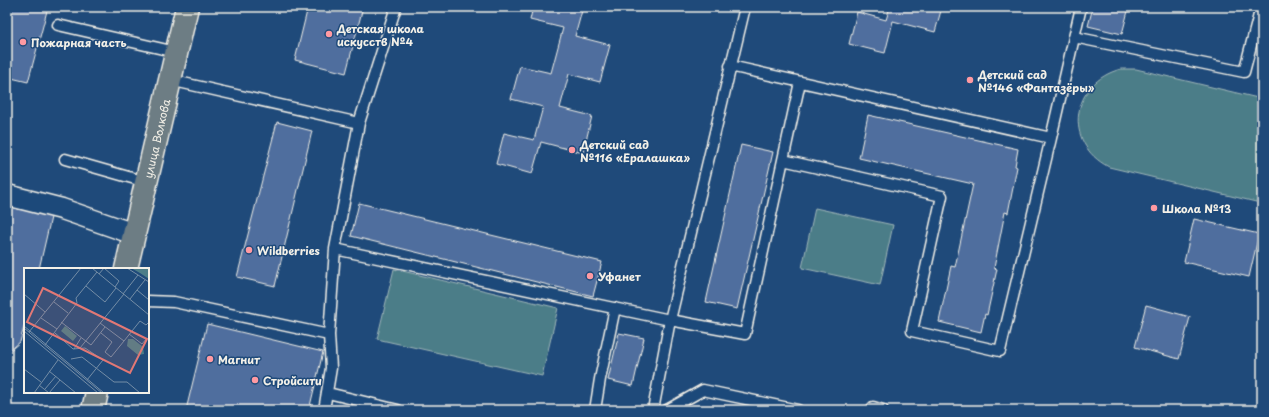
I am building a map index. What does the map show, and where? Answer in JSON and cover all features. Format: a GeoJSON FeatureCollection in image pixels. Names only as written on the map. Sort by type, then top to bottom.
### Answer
{"type":"FeatureCollection","features":[{"type":"Feature","properties":{"kind":"main road","name":"улица Волкова"},"geometry":{"type":"LineString","coordinates":[[126,268],[187,7]]}},
{"type":"Feature","properties":{"kind":"main road"},"geometry":{"type":"LineString","coordinates":[[93,410],[97,393]]}},
{"type":"Feature","properties":{"kind":"street"},"geometry":{"type":"LineString","coordinates":[[7,195],[62,209],[134,234]]}},
{"type":"Feature","properties":{"kind":"lane"},"geometry":{"type":"LineString","coordinates":[[324,410],[331,368],[328,335],[335,249],[360,123],[396,7]]}},
{"type":"Feature","properties":{"kind":"lane"},"geometry":{"type":"LineString","coordinates":[[653,410],[670,320],[744,7]]}},
{"type":"Feature","properties":{"kind":"lane"},"geometry":{"type":"LineString","coordinates":[[783,160],[942,196],[912,331],[1000,351],[1081,7]]}},
{"type":"Feature","properties":{"kind":"lane"},"geometry":{"type":"LineString","coordinates":[[1074,36],[1244,72],[1261,7]]}},
{"type":"Feature","properties":{"kind":"lane"},"geometry":{"type":"LineString","coordinates":[[58,25],[176,52]]}},
{"type":"Feature","properties":{"kind":"lane"},"geometry":{"type":"LineString","coordinates":[[730,66],[1051,138]]}},
{"type":"Feature","properties":{"kind":"lane"},"geometry":{"type":"LineString","coordinates":[[170,80],[360,123]]}},
{"type":"Feature","properties":{"kind":"lane"},"geometry":{"type":"LineString","coordinates":[[335,249],[670,320],[745,334],[800,82]]}},
{"type":"Feature","properties":{"kind":"lane"},"geometry":{"type":"LineString","coordinates":[[65,159],[146,182]]}},
{"type":"Feature","properties":{"kind":"lane"},"geometry":{"type":"LineString","coordinates":[[149,301],[174,302],[328,335]]}},
{"type":"Feature","properties":{"kind":"lane"},"geometry":{"type":"LineString","coordinates":[[595,410],[615,308]]}},
{"type":"Feature","properties":{"kind":"lane"},"geometry":{"type":"LineString","coordinates":[[667,410],[703,390],[798,410]]}},
{"type":"Feature","properties":{"kind":"lane"},"geometry":{"type":"LineString","coordinates":[[328,393],[398,410]]}},
{"type":"Feature","properties":{"kind":"lane"},"geometry":{"type":"LineString","coordinates":[[870,410],[873,407],[883,410]]}},
{"type":"Feature","properties":{"kind":"green space"},"geometry":{"type":"Polygon","coordinates":[[[1121,69],[1136,69],[1262,99],[1262,203],[1109,167],[1094,156],[1084,143],[1079,129],[1079,114],[1083,99],[1091,86],[1104,76],[1121,69]]]}},
{"type":"Feature","properties":{"kind":"green space"},"geometry":{"type":"Polygon","coordinates":[[[815,208],[893,225],[880,285],[802,268],[815,208]]]}},
{"type":"Feature","properties":{"kind":"green space"},"geometry":{"type":"Polygon","coordinates":[[[394,269],[558,308],[542,376],[377,339],[394,269]]]}},
{"type":"Feature","properties":{"kind":"building","name":"Пожарная часть"},"geometry":{"type":"Polygon","coordinates":[[[7,7],[48,7],[28,82],[7,77],[7,7]]]}},
{"type":"Feature","properties":{"kind":"building","name":"Детская школа искусств №4"},"geometry":{"type":"Polygon","coordinates":[[[308,7],[363,7],[346,73],[295,60],[308,7]]]}},
{"type":"Feature","properties":{"kind":"building"},"geometry":{"type":"Polygon","coordinates":[[[533,7],[583,7],[575,36],[610,45],[600,82],[569,74],[560,108],[592,116],[583,153],[541,142],[532,174],[496,164],[504,133],[534,140],[543,107],[511,99],[520,66],[551,73],[563,28],[530,20],[533,7]]]}},
{"type":"Feature","properties":{"kind":"building"},"geometry":{"type":"Polygon","coordinates":[[[890,7],[942,7],[935,32],[893,21],[885,53],[849,44],[857,12],[886,20],[890,7]]]}},
{"type":"Feature","properties":{"kind":"building"},"geometry":{"type":"Polygon","coordinates":[[[1093,7],[1129,7],[1122,34],[1088,26],[1093,7]]]}},
{"type":"Feature","properties":{"kind":"building"},"geometry":{"type":"Polygon","coordinates":[[[868,115],[1018,149],[1015,166],[1017,167],[1008,213],[1005,212],[994,268],[997,269],[987,315],[985,314],[981,332],[939,322],[951,266],[955,267],[973,184],[859,158],[868,115]]]}},
{"type":"Feature","properties":{"kind":"building"},"geometry":{"type":"Polygon","coordinates":[[[277,122],[312,131],[275,286],[237,277],[277,122]]]}},
{"type":"Feature","properties":{"kind":"building"},"geometry":{"type":"Polygon","coordinates":[[[741,145],[773,152],[737,309],[706,302],[741,145]]]}},
{"type":"Feature","properties":{"kind":"building"},"geometry":{"type":"Polygon","coordinates":[[[7,202],[52,213],[39,268],[24,268],[24,327],[20,342],[7,353],[7,202]]]}},
{"type":"Feature","properties":{"kind":"building"},"geometry":{"type":"Polygon","coordinates":[[[359,203],[602,262],[593,296],[351,236],[359,203]]]}},
{"type":"Feature","properties":{"kind":"building"},"geometry":{"type":"Polygon","coordinates":[[[1194,219],[1259,234],[1249,277],[1184,262],[1194,219]]]}},
{"type":"Feature","properties":{"kind":"building"},"geometry":{"type":"Polygon","coordinates":[[[1146,305],[1190,317],[1179,359],[1135,347],[1146,305]]]}},
{"type":"Feature","properties":{"kind":"building","name":"Стройсити"},"geometry":{"type":"Polygon","coordinates":[[[207,324],[323,352],[309,410],[186,410],[207,324]]]}},
{"type":"Feature","properties":{"kind":"building"},"geometry":{"type":"Polygon","coordinates":[[[619,333],[644,338],[633,386],[608,380],[619,333]]]}},
{"type":"Feature","properties":{"kind":"place","name":"Детская школа искусств №4"},"geometry":{"type":"Point","coordinates":[329,34]}},
{"type":"Feature","properties":{"kind":"place","name":"Пожарная часть"},"geometry":{"type":"Point","coordinates":[23,42]}},
{"type":"Feature","properties":{"kind":"place","name":"Детский сад №146 «Фантазёры»"},"geometry":{"type":"Point","coordinates":[970,80]}},
{"type":"Feature","properties":{"kind":"place","name":"Детский сад №116 «Ералашка»"},"geometry":{"type":"Point","coordinates":[572,150]}},
{"type":"Feature","properties":{"kind":"place","name":"Школа №13"},"geometry":{"type":"Point","coordinates":[1154,208]}},
{"type":"Feature","properties":{"kind":"place","name":"Wildberries"},"geometry":{"type":"Point","coordinates":[249,250]}},
{"type":"Feature","properties":{"kind":"place","name":"Уфанет"},"geometry":{"type":"Point","coordinates":[590,276]}},
{"type":"Feature","properties":{"kind":"place","name":"Магнит"},"geometry":{"type":"Point","coordinates":[210,359]}},
{"type":"Feature","properties":{"kind":"place","name":"Стройсити"},"geometry":{"type":"Point","coordinates":[255,380]}}]}
